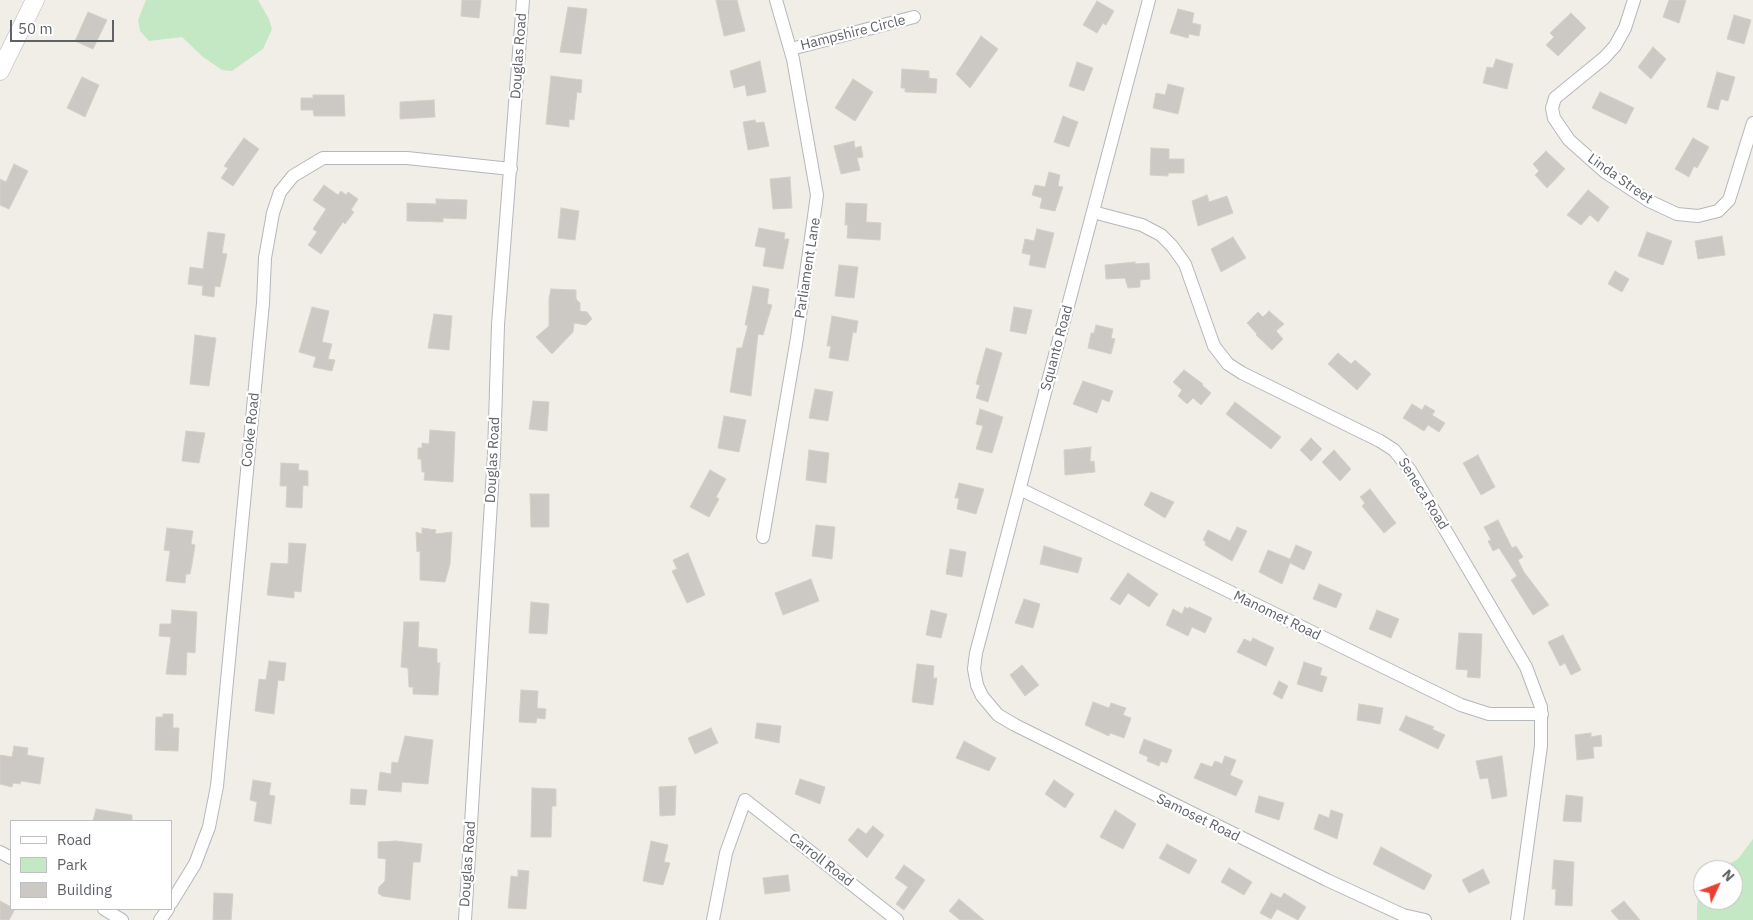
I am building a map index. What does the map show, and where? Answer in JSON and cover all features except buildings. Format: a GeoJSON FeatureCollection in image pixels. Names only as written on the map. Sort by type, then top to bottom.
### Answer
{"type":"FeatureCollection","features":[{"type":"Feature","properties":{"kind":"main road"},"geometry":{"type":"LineString","coordinates":[[0,71],[35,0]]}},
{"type":"Feature","properties":{"kind":"street","name":"Douglas Road"},"geometry":{"type":"LineString","coordinates":[[465,920],[494,454],[498,325],[523,0]]}},
{"type":"Feature","properties":{"kind":"street","name":"Parliament Lane"},"geometry":{"type":"LineString","coordinates":[[763,537],[810,253],[817,195],[816,179],[791,49],[776,0]]}},
{"type":"Feature","properties":{"kind":"street","name":"Squanto Road"},"geometry":{"type":"LineString","coordinates":[[982,696],[975,677],[976,653],[1149,0]]}},
{"type":"Feature","properties":{"kind":"street","name":"Linda Street"},"geometry":{"type":"LineString","coordinates":[[1634,0],[1615,46],[1589,71],[1558,94],[1552,108],[1556,123],[1569,140],[1590,160],[1648,201],[1677,214],[1711,215],[1718,212],[1728,200],[1753,123]]}},
{"type":"Feature","properties":{"kind":"street","name":"Hampshire Circle"},"geometry":{"type":"LineString","coordinates":[[791,49],[914,18]]}},
{"type":"Feature","properties":{"kind":"street","name":"Cooke Road"},"geometry":{"type":"LineString","coordinates":[[172,902],[195,864],[209,827],[217,786],[264,303],[265,258],[273,213],[280,192],[294,176],[323,158],[407,158],[511,168]]}},
{"type":"Feature","properties":{"kind":"street","name":"Seneca Road"},"geometry":{"type":"LineString","coordinates":[[1093,212],[1142,225],[1162,235],[1172,246],[1184,264],[1214,346],[1228,364],[1242,373],[1380,441],[1400,456],[1410,470],[1526,668],[1536,690],[1542,714],[1541,746],[1517,920]]}},
{"type":"Feature","properties":{"kind":"street","name":"Manomet Road"},"geometry":{"type":"LineString","coordinates":[[1020,489],[1461,705],[1489,714],[1542,714]]}},
{"type":"Feature","properties":{"kind":"street","name":"Samoset Road"},"geometry":{"type":"LineString","coordinates":[[982,696],[1004,720],[1160,799],[1389,910],[1403,916],[1425,920]]}},
{"type":"Feature","properties":{"kind":"street","name":"Carroll Road"},"geometry":{"type":"LineString","coordinates":[[713,920],[726,853],[745,800],[897,920]]}},
{"type":"Feature","properties":{"kind":"street"},"geometry":{"type":"LineString","coordinates":[[106,910],[122,920]]}},
{"type":"Feature","properties":{"kind":"green space"},"geometry":{"type":"Polygon","coordinates":[[[146,0],[258,0],[269,19],[272,29],[263,49],[232,71],[222,70],[203,57],[182,37],[149,41],[140,31],[138,20],[146,0]]]}},
{"type":"Feature","properties":{"kind":"green space"},"geometry":{"type":"Polygon","coordinates":[[[1753,839],[1753,920],[1697,920],[1697,910],[1743,910],[1743,860],[1736,860],[1753,839]]]}}]}
